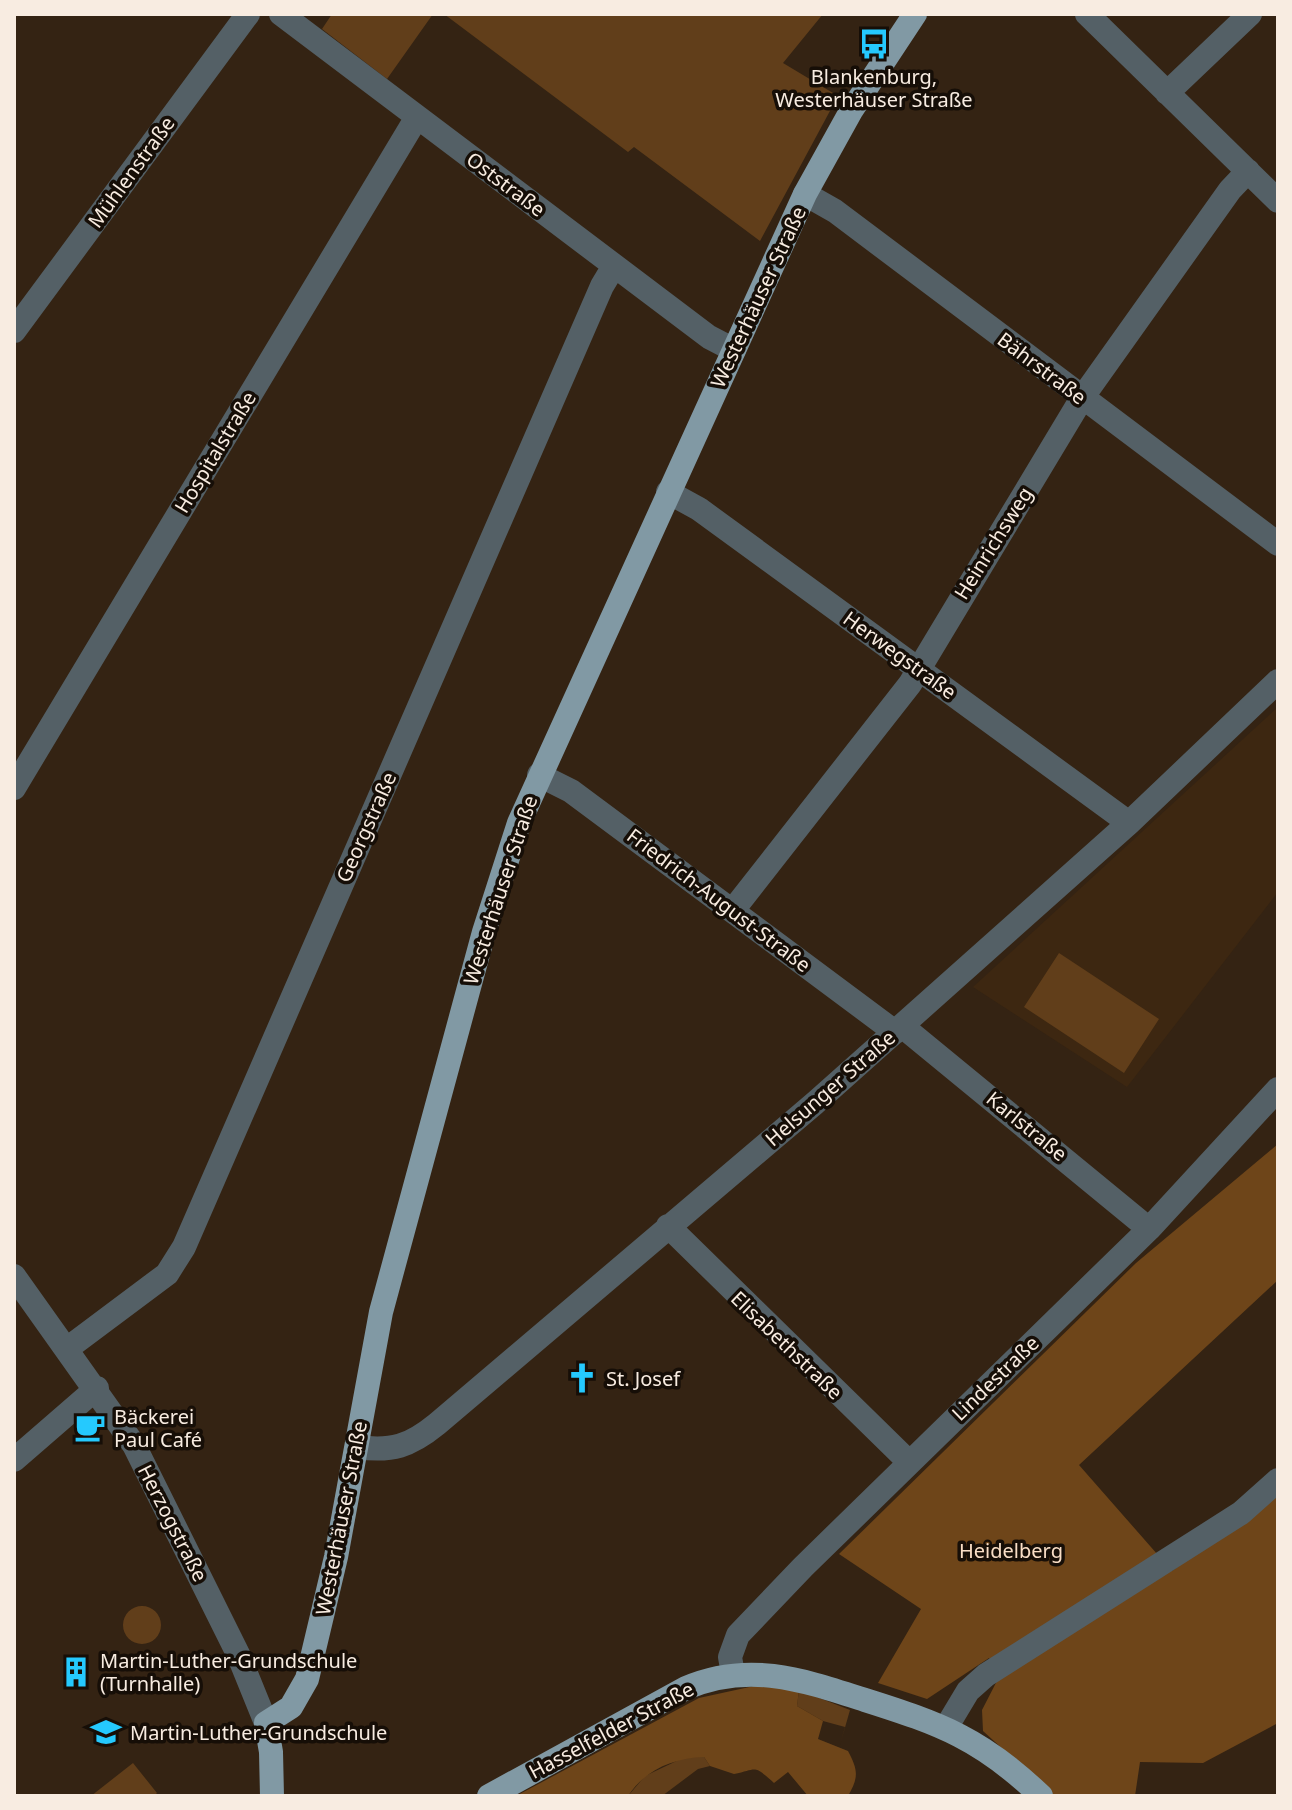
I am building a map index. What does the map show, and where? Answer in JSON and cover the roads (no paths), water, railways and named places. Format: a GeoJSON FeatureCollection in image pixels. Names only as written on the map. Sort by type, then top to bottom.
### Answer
{"type":"FeatureCollection","features":[{"type":"Feature","properties":{"kind":"main road","name":"Westerhäuser Straße"},"geometry":{"type":"LineString","coordinates":[[266,1723],[291,1707],[307,1679],[357,1447],[381,1312],[500,879],[539,775],[805,194],[851,111],[915,14]]}},
{"type":"Feature","properties":{"kind":"main road","name":"Hasselfelder Straße"},"geometry":{"type":"LineString","coordinates":[[489,1796],[698,1683],[755,1672],[803,1679],[947,1726],[1004,1762],[1041,1796]]}},
{"type":"Feature","properties":{"kind":"main road","name":"Herzogstraße"},"geometry":{"type":"LineString","coordinates":[[266,1723],[271,1752],[272,1796]]}},
{"type":"Feature","properties":{"kind":"street","name":"Mühlenstraße"},"geometry":{"type":"LineString","coordinates":[[14,331],[248,14]]}},
{"type":"Feature","properties":{"kind":"street","name":"Oststraße"},"geometry":{"type":"LineString","coordinates":[[281,14],[709,337],[734,350]]}},
{"type":"Feature","properties":{"kind":"street"},"geometry":{"type":"LineString","coordinates":[[1087,14],[1278,201]]}},
{"type":"Feature","properties":{"kind":"street"},"geometry":{"type":"LineString","coordinates":[[1167,93],[1250,14]]}},
{"type":"Feature","properties":{"kind":"street","name":"Hospitalstraße"},"geometry":{"type":"LineString","coordinates":[[14,788],[417,117]]}},
{"type":"Feature","properties":{"kind":"street","name":"Heinrichsweg"},"geometry":{"type":"LineString","coordinates":[[733,910],[918,668],[1082,398],[1230,190],[1248,171]]}},
{"type":"Feature","properties":{"kind":"street","name":"Bährstraße"},"geometry":{"type":"LineString","coordinates":[[805,194],[835,211],[1278,544]]}},
{"type":"Feature","properties":{"kind":"street","name":"Georgstraße"},"geometry":{"type":"LineString","coordinates":[[68,1348],[167,1274],[184,1247],[595,300],[614,266]]}},
{"type":"Feature","properties":{"kind":"street","name":"Herwegstraße"},"geometry":{"type":"LineString","coordinates":[[668,492],[699,509],[1129,823]]}},
{"type":"Feature","properties":{"kind":"street","name":"Helsunger Straße"},"geometry":{"type":"LineString","coordinates":[[357,1447],[385,1451],[420,1438],[898,1029],[1129,823],[1278,681]]}},
{"type":"Feature","properties":{"kind":"street","name":"Friedrich-August-Straße"},"geometry":{"type":"LineString","coordinates":[[539,775],[571,791],[898,1029]]}},
{"type":"Feature","properties":{"kind":"street","name":"Karlstraße"},"geometry":{"type":"LineString","coordinates":[[898,1029],[1149,1229]]}},
{"type":"Feature","properties":{"kind":"street","name":"Lindestraße"},"geometry":{"type":"LineString","coordinates":[[733,1674],[730,1657],[738,1635],[909,1462],[1149,1229],[1278,1089]]}},
{"type":"Feature","properties":{"kind":"street","name":"Elisabethstraße"},"geometry":{"type":"LineString","coordinates":[[668,1226],[909,1462]]}},
{"type":"Feature","properties":{"kind":"street","name":"Herzogstraße"},"geometry":{"type":"LineString","coordinates":[[14,1276],[97,1388],[134,1445],[238,1654],[266,1723]]}},
{"type":"Feature","properties":{"kind":"street"},"geometry":{"type":"LineString","coordinates":[[14,1460],[97,1388]]}},
{"type":"Feature","properties":{"kind":"street"},"geometry":{"type":"LineString","coordinates":[[947,1726],[968,1691],[986,1675],[1241,1513],[1278,1480]]}},
{"type":"Feature","properties":{"kind":"place","name":"Blankenburg, Westerhäuser Straße"},"geometry":{"type":"Point","coordinates":[874,44]}},
{"type":"Feature","properties":{"kind":"place","name":"St. Josef"},"geometry":{"type":"Point","coordinates":[582,1378]}},
{"type":"Feature","properties":{"kind":"place","name":"Bäckerei Paul Café"},"geometry":{"type":"Point","coordinates":[90,1427]}},
{"type":"Feature","properties":{"kind":"place","name":"Martin-Luther-Grundschule (Turnhalle)"},"geometry":{"type":"Point","coordinates":[76,1672]}},
{"type":"Feature","properties":{"kind":"place","name":"Martin-Luther-Grundschule"},"geometry":{"type":"Point","coordinates":[106,1732]}},
{"type":"Feature","properties":{"kind":"park label","name":"Heidelberg"},"geometry":{"type":"Point","coordinates":[1011,1550]}}]}
